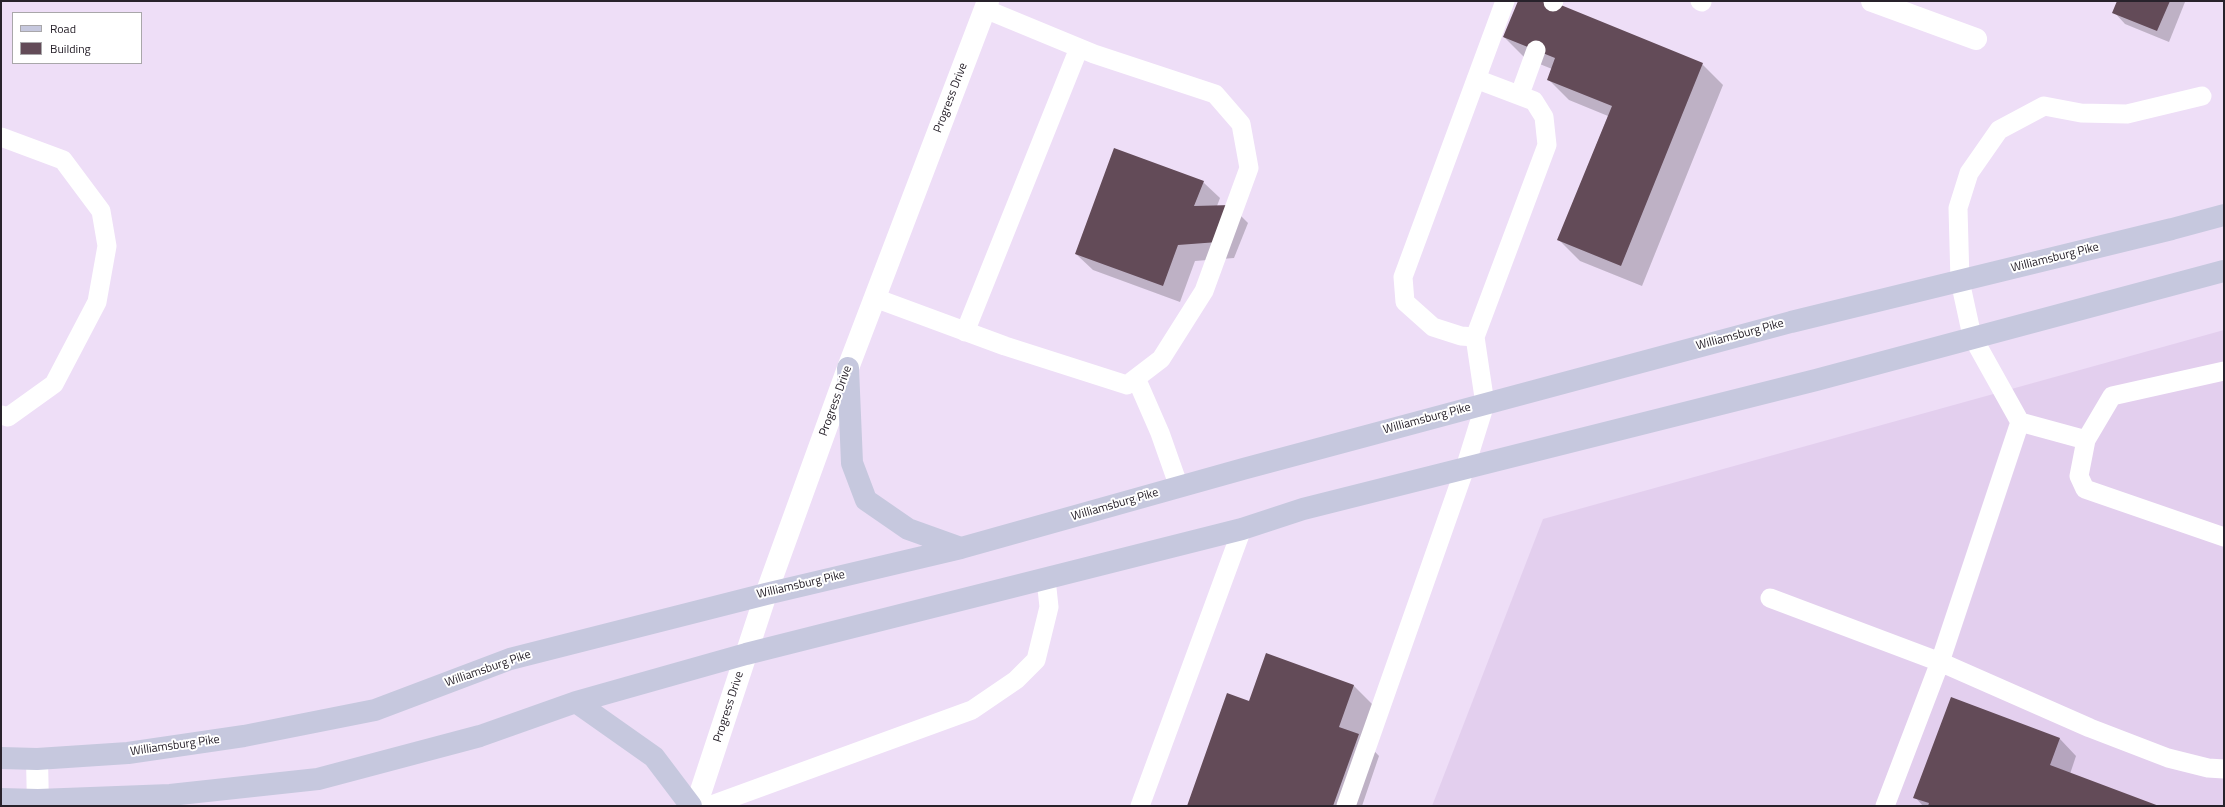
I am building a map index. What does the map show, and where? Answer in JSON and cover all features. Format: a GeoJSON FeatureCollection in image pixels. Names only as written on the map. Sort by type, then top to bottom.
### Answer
{"type":"FeatureCollection","features":[{"type":"Feature","properties":{"kind":"main road","name":"Williamsburg Pike"},"geometry":{"type":"LineString","coordinates":[[1,758],[37,759],[128,753],[244,736],[375,710],[510,659],[766,594],[961,548],[1179,487],[1791,322],[2224,215]]}},
{"type":"Feature","properties":{"kind":"main road"},"geometry":{"type":"LineString","coordinates":[[1,798],[38,803],[170,795],[318,779],[480,736],[576,702],[746,654],[1242,529],[1303,509],[1816,380],[1972,336],[2224,271]]}},
{"type":"Feature","properties":{"kind":"main road"},"geometry":{"type":"LineString","coordinates":[[848,368],[852,463],[866,500],[908,529],[961,548]]}},
{"type":"Feature","properties":{"kind":"main road"},"geometry":{"type":"LineString","coordinates":[[576,702],[654,757],[691,806]]}},
{"type":"Feature","properties":{"kind":"street"},"geometry":{"type":"LineString","coordinates":[[1872,1],[1976,40]]}},
{"type":"Feature","properties":{"kind":"street","name":"Progress Drive"},"geometry":{"type":"LineString","coordinates":[[696,806],[766,594],[848,368],[986,5]]}},
{"type":"Feature","properties":{"kind":"street"},"geometry":{"type":"LineString","coordinates":[[37,759],[38,803]]}},
{"type":"Feature","properties":{"kind":"lane"},"geometry":{"type":"LineString","coordinates":[[1475,337],[1461,336],[1433,327],[1405,302],[1403,277],[1505,1]]}},
{"type":"Feature","properties":{"kind":"lane"},"geometry":{"type":"LineString","coordinates":[[875,298],[966,332],[1127,385],[1161,359],[1204,291],[1249,168],[1242,124],[1215,94],[1079,48],[986,5]]}},
{"type":"Feature","properties":{"kind":"lane"},"geometry":{"type":"LineString","coordinates":[[966,332],[1079,48]]}},
{"type":"Feature","properties":{"kind":"lane"},"geometry":{"type":"LineString","coordinates":[[1520,94],[1536,50]]}},
{"type":"Feature","properties":{"kind":"lane"},"geometry":{"type":"LineString","coordinates":[[1346,806],[1465,468],[1485,404],[1475,337],[1547,145],[1544,117],[1534,101],[1520,94],[1476,78]]}},
{"type":"Feature","properties":{"kind":"lane"},"geometry":{"type":"LineString","coordinates":[[2086,440],[2020,422],[1972,336],[1960,281],[1958,208],[1969,173],[1999,130],[2044,106],[2081,113],[2127,114],[2202,96]]}},
{"type":"Feature","properties":{"kind":"lane"},"geometry":{"type":"LineString","coordinates":[[1,137],[63,160],[101,210],[107,246],[96,302],[54,384],[8,417],[1,415]]}},
{"type":"Feature","properties":{"kind":"lane"},"geometry":{"type":"LineString","coordinates":[[2224,371],[2112,396],[2086,440],[2079,476],[2086,489],[2224,537]]}},
{"type":"Feature","properties":{"kind":"lane"},"geometry":{"type":"LineString","coordinates":[[1136,378],[1160,433],[1179,487]]}},
{"type":"Feature","properties":{"kind":"lane"},"geometry":{"type":"LineString","coordinates":[[1885,806],[1940,662],[2020,422]]}},
{"type":"Feature","properties":{"kind":"lane"},"geometry":{"type":"LineString","coordinates":[[1140,806],[1242,529]]}},
{"type":"Feature","properties":{"kind":"lane"},"geometry":{"type":"LineString","coordinates":[[708,806],[972,710],[1016,680],[1036,660],[1049,607],[1046,579]]}},
{"type":"Feature","properties":{"kind":"lane"},"geometry":{"type":"LineString","coordinates":[[1770,598],[1940,662],[2090,728],[2168,758],[2224,769]]}},
{"type":"Feature","properties":{"kind":"shaded area"},"geometry":{"type":"Polygon","coordinates":[[[2224,330],[2224,806],[1432,806],[1543,519],[2224,330]]]}},
{"type":"Feature","properties":{"kind":"building"},"geometry":{"type":"Polygon","coordinates":[[[1518,1],[1551,1],[1703,63],[1621,266],[1557,240],[1612,106],[1547,80],[1555,58],[1503,37],[1518,1]]]}},
{"type":"Feature","properties":{"kind":"building"},"geometry":{"type":"Polygon","coordinates":[[[2117,1],[2170,1],[2157,31],[2112,13],[2117,1]]]}},
{"type":"Feature","properties":{"kind":"building"},"geometry":{"type":"Polygon","coordinates":[[[1114,148],[1204,181],[1194,206],[1232,205],[1218,242],[1178,245],[1163,286],[1075,254],[1114,148]]]}},
{"type":"Feature","properties":{"kind":"building"},"geometry":{"type":"Polygon","coordinates":[[[1266,653],[1354,685],[1339,727],[1359,734],[1333,806],[1187,806],[1227,693],[1249,701],[1266,653]]]}},
{"type":"Feature","properties":{"kind":"building"},"geometry":{"type":"Polygon","coordinates":[[[1951,697],[2060,738],[2050,765],[2159,806],[1928,806],[1929,803],[1913,798],[1951,697]]]}}]}
